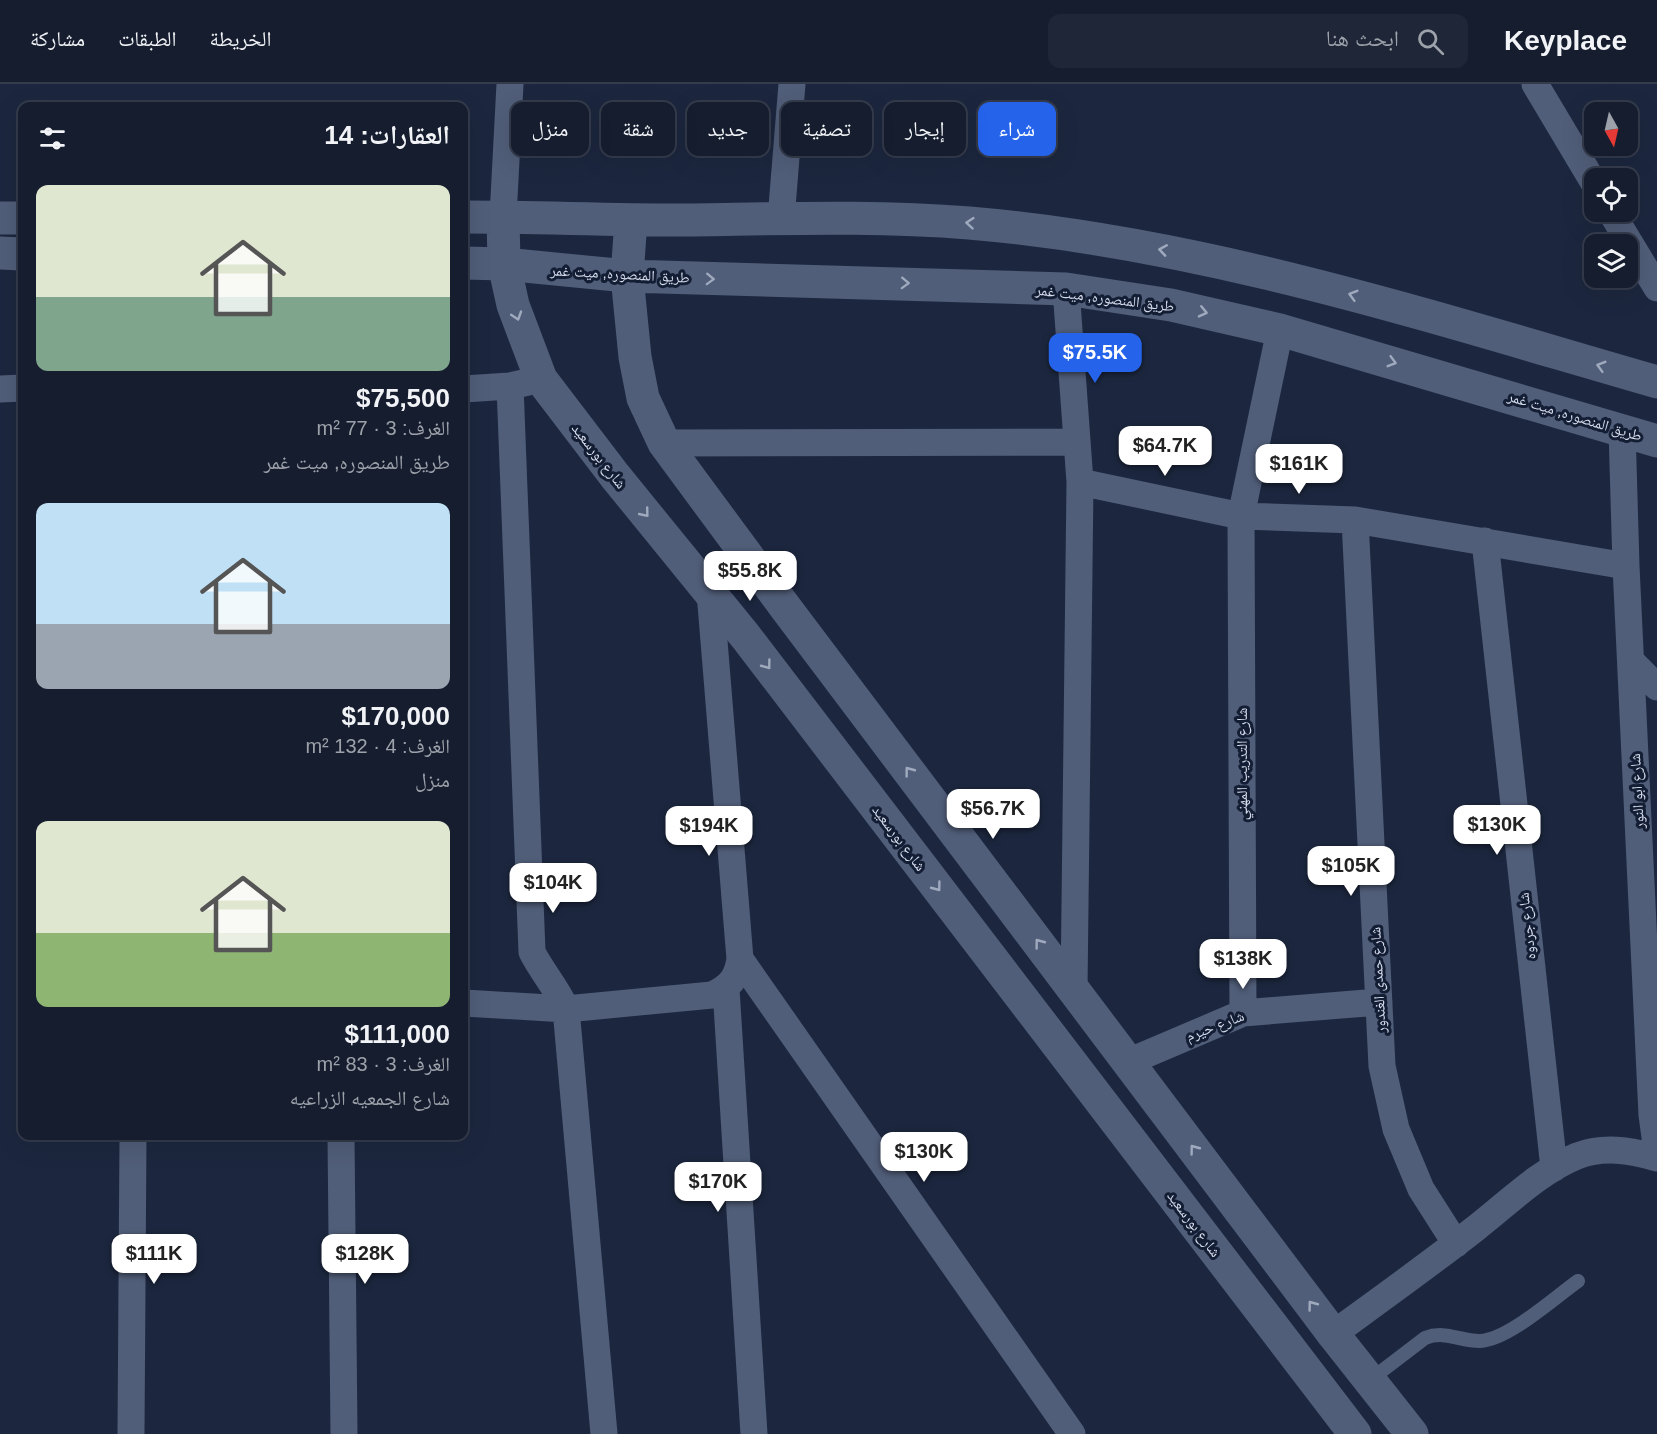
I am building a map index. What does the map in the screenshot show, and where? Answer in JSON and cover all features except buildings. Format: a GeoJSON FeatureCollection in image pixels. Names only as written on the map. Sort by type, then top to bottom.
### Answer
{"type":"FeatureCollection","features":[{"type":"Feature","properties":{"kind":"street"},"geometry":{"type":"LineString","coordinates":[[503,217],[510,84]]}},
{"type":"Feature","properties":{"kind":"street"},"geometry":{"type":"LineString","coordinates":[[781,219],[792,84]]}},
{"type":"Feature","properties":{"kind":"street"},"geometry":{"type":"LineString","coordinates":[[1543,87],[1586,168]]}},
{"type":"Feature","properties":{"kind":"street"},"geometry":{"type":"LineString","coordinates":[[468,217],[630,220],[876,219],[969,223],[1179,253],[1295,279],[1657,382]]}},
{"type":"Feature","properties":{"kind":"street","name":"شارع بورسعيد"},"geometry":{"type":"LineString","coordinates":[[503,217],[504,264],[525,382],[583,436],[746,637],[1355,1434]]}},
{"type":"Feature","properties":{"kind":"street"},"geometry":{"type":"LineString","coordinates":[[0,218],[18,218]]}},
{"type":"Feature","properties":{"kind":"street"},"geometry":{"type":"LineString","coordinates":[[630,220],[627,276],[635,357],[643,398],[664,443],[1333,1334],[1412,1434]]}},
{"type":"Feature","properties":{"kind":"street"},"geometry":{"type":"LineString","coordinates":[[1617,222],[1657,288]]}},
{"type":"Feature","properties":{"kind":"street"},"geometry":{"type":"LineString","coordinates":[[0,254],[18,254]]}},
{"type":"Feature","properties":{"kind":"street","name":"طريق المنصوره, ميت غمر"},"geometry":{"type":"LineString","coordinates":[[468,263],[504,264],[627,276],[1066,289],[1171,305],[1280,330],[1657,441]]}},
{"type":"Feature","properties":{"kind":"street"},"geometry":{"type":"LineString","coordinates":[[1066,289],[1080,482],[1074,990]]}},
{"type":"Feature","properties":{"kind":"street","name":"شارع التدريب المهني"},"geometry":{"type":"LineString","coordinates":[[1244,1013],[1241,516],[1280,330]]}},
{"type":"Feature","properties":{"kind":"street"},"geometry":{"type":"LineString","coordinates":[[468,389],[525,382],[532,952],[566,1009],[604,1434]]}},
{"type":"Feature","properties":{"kind":"street"},"geometry":{"type":"LineString","coordinates":[[0,389],[18,388]]}},
{"type":"Feature","properties":{"kind":"street","name":"شارع ابو النور"},"geometry":{"type":"LineString","coordinates":[[1622,429],[1626,566],[1652,1115],[1657,1152]]}},
{"type":"Feature","properties":{"kind":"street"},"geometry":{"type":"LineString","coordinates":[[664,443],[1076,442]]}},
{"type":"Feature","properties":{"kind":"street"},"geometry":{"type":"LineString","coordinates":[[1080,482],[1241,516],[1355,520],[1626,566]]}},
{"type":"Feature","properties":{"kind":"street","name":"شارع حمدى الغندور"},"geometry":{"type":"LineString","coordinates":[[1355,520],[1382,1066],[1396,1129],[1421,1189],[1456,1244]]}},
{"type":"Feature","properties":{"kind":"street","name":"شارع جردوه"},"geometry":{"type":"LineString","coordinates":[[1485,541],[1554,1167]]}},
{"type":"Feature","properties":{"kind":"street"},"geometry":{"type":"LineString","coordinates":[[710,592],[740,958],[738,970],[726,989],[754,1434]]}},
{"type":"Feature","properties":{"kind":"street"},"geometry":{"type":"LineString","coordinates":[[746,637],[785,607]]}},
{"type":"Feature","properties":{"kind":"street"},"geometry":{"type":"LineString","coordinates":[[1631,661],[1657,687]]}},
{"type":"Feature","properties":{"kind":"street"},"geometry":{"type":"LineString","coordinates":[[740,958],[1072,1434]]}},
{"type":"Feature","properties":{"kind":"street"},"geometry":{"type":"LineString","coordinates":[[468,1004],[566,1009],[712,994],[726,989]]}},
{"type":"Feature","properties":{"kind":"street","name":"شارع حيرم"},"geometry":{"type":"LineString","coordinates":[[1128,1062],[1244,1013],[1379,1002]]}},
{"type":"Feature","properties":{"kind":"street"},"geometry":{"type":"LineString","coordinates":[[131,1434],[133,1140]]}},
{"type":"Feature","properties":{"kind":"street"},"geometry":{"type":"LineString","coordinates":[[341,1140],[344,1434]]}},
{"type":"Feature","properties":{"kind":"street"},"geometry":{"type":"LineString","coordinates":[[1333,1334],[1456,1244],[1554,1167],[1578,1156],[1605,1150],[1632,1151],[1657,1158]]}},
{"type":"Feature","properties":{"kind":"lane"},"geometry":{"type":"LineString","coordinates":[[1370,1380],[1425,1338],[1444,1334],[1480,1341],[1506,1334],[1578,1281]]}}]}
